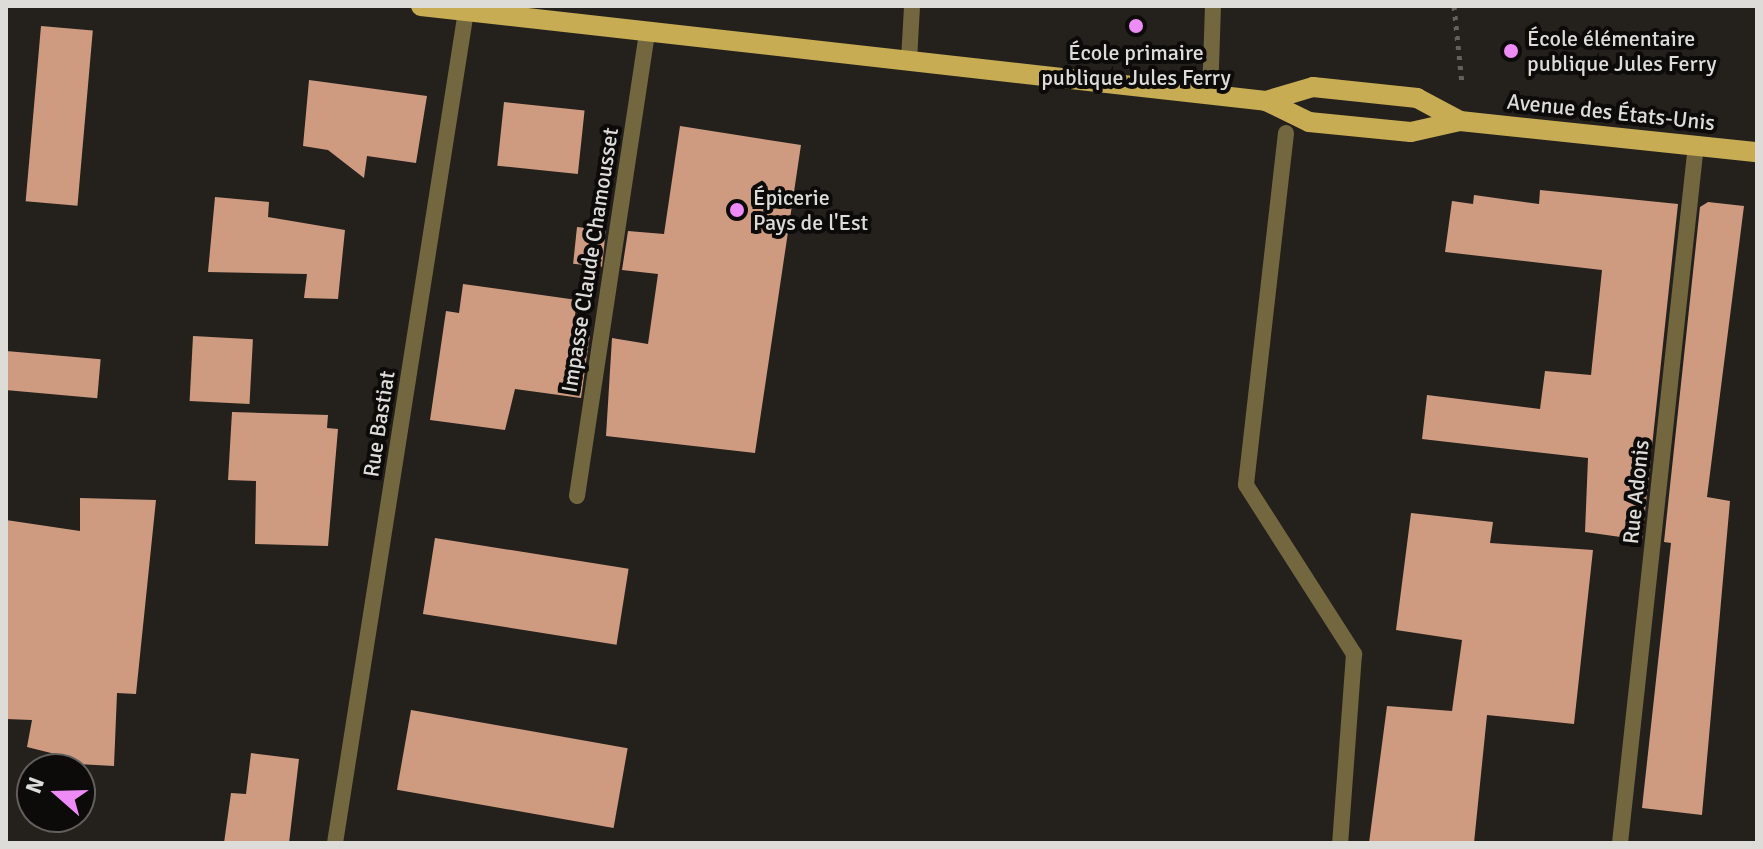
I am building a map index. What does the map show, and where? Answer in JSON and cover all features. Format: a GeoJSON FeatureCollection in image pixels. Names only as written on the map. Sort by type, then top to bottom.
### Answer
{"type":"FeatureCollection","features":[{"type":"Feature","properties":{"kind":"main road","name":"Avenue des États-Unis"},"geometry":{"type":"LineString","coordinates":[[421,6],[1266,101],[1309,122],[1411,132],[1460,121],[1757,152]]}},
{"type":"Feature","properties":{"kind":"main road","name":"Avenue des États-Unis"},"geometry":{"type":"LineString","coordinates":[[1266,101],[1313,87],[1417,98],[1460,121]]}},
{"type":"Feature","properties":{"kind":"street"},"geometry":{"type":"LineString","coordinates":[[909,60],[912,6]]}},
{"type":"Feature","properties":{"kind":"street"},"geometry":{"type":"LineString","coordinates":[[1210,96],[1213,6]]}},
{"type":"Feature","properties":{"kind":"street","name":"Rue Bastiat"},"geometry":{"type":"LineString","coordinates":[[335,843],[466,11]]}},
{"type":"Feature","properties":{"kind":"street","name":"Impasse Claude Chamousset"},"geometry":{"type":"LineString","coordinates":[[577,496],[647,31]]}},
{"type":"Feature","properties":{"kind":"street"},"geometry":{"type":"LineString","coordinates":[[1286,133],[1246,485],[1354,654],[1340,843]]}},
{"type":"Feature","properties":{"kind":"street","name":"Rue Adonis"},"geometry":{"type":"LineString","coordinates":[[1620,843],[1696,145]]}},
{"type":"Feature","properties":{"kind":"path"},"geometry":{"type":"LineString","coordinates":[[1454,6],[1457,61]]}},
{"type":"Feature","properties":{"kind":"building"},"geometry":{"type":"Polygon","coordinates":[[[41,26],[93,31],[77,206],[26,201],[41,26]]]}},
{"type":"Feature","properties":{"kind":"building"},"geometry":{"type":"Polygon","coordinates":[[[309,80],[427,96],[416,163],[367,156],[364,178],[328,150],[303,146],[309,80]]]}},
{"type":"Feature","properties":{"kind":"building"},"geometry":{"type":"Polygon","coordinates":[[[504,102],[585,110],[578,174],[497,166],[504,102]]]}},
{"type":"Feature","properties":{"kind":"building"},"geometry":{"type":"Polygon","coordinates":[[[680,126],[801,145],[755,453],[606,436],[612,338],[648,344],[658,274],[622,270],[628,231],[664,234],[680,126]]]}},
{"type":"Feature","properties":{"kind":"building"},"geometry":{"type":"Polygon","coordinates":[[[1540,190],[1678,204],[1642,540],[1585,532],[1588,458],[1422,439],[1427,395],[1540,409],[1545,371],[1591,375],[1602,270],[1445,252],[1452,201],[1473,204],[1474,195],[1539,204],[1540,190]]]}},
{"type":"Feature","properties":{"kind":"building"},"geometry":{"type":"Polygon","coordinates":[[[215,197],[269,202],[268,217],[345,230],[338,299],[304,298],[307,274],[208,272],[215,197]]]}},
{"type":"Feature","properties":{"kind":"building"},"geometry":{"type":"Polygon","coordinates":[[[1708,202],[1744,206],[1707,497],[1730,501],[1702,815],[1642,808],[1671,543],[1664,542],[1700,207],[1708,202]]]}},
{"type":"Feature","properties":{"kind":"building"},"geometry":{"type":"Polygon","coordinates":[[[577,227],[606,230],[602,267],[573,264],[577,227]]]}},
{"type":"Feature","properties":{"kind":"building"},"geometry":{"type":"Polygon","coordinates":[[[463,284],[577,300],[573,331],[590,334],[581,398],[515,389],[505,430],[430,420],[446,311],[459,313],[463,284]]]}},
{"type":"Feature","properties":{"kind":"building"},"geometry":{"type":"Polygon","coordinates":[[[193,336],[253,339],[250,404],[190,401],[193,336]]]}},
{"type":"Feature","properties":{"kind":"building"},"geometry":{"type":"Polygon","coordinates":[[[6,351],[101,359],[97,398],[6,390],[6,351]]]}},
{"type":"Feature","properties":{"kind":"building"},"geometry":{"type":"Polygon","coordinates":[[[232,412],[328,415],[327,428],[338,429],[328,546],[255,544],[256,481],[228,480],[232,412]]]}},
{"type":"Feature","properties":{"kind":"building"},"geometry":{"type":"Polygon","coordinates":[[[80,498],[156,500],[136,694],[117,693],[114,766],[96,765],[96,753],[51,753],[27,747],[32,720],[6,719],[6,520],[80,531],[80,498]]]}},
{"type":"Feature","properties":{"kind":"building"},"geometry":{"type":"Polygon","coordinates":[[[1411,513],[1493,522],[1490,543],[1593,550],[1574,724],[1487,715],[1474,843],[1369,843],[1387,706],[1452,711],[1462,640],[1396,630],[1411,513]]]}},
{"type":"Feature","properties":{"kind":"building"},"geometry":{"type":"Polygon","coordinates":[[[435,538],[629,569],[617,645],[423,614],[435,538]]]}},
{"type":"Feature","properties":{"kind":"building"},"geometry":{"type":"Polygon","coordinates":[[[411,710],[628,748],[614,828],[397,790],[411,710]]]}},
{"type":"Feature","properties":{"kind":"building"},"geometry":{"type":"Polygon","coordinates":[[[251,753],[299,759],[289,843],[224,843],[231,793],[246,794],[251,753]]]}},
{"type":"Feature","properties":{"kind":"place","name":"École primaire publique Jules Ferry"},"geometry":{"type":"Point","coordinates":[1136,26]}},
{"type":"Feature","properties":{"kind":"place","name":"École élémentaire publique Jules Ferry"},"geometry":{"type":"Point","coordinates":[1511,51]}},
{"type":"Feature","properties":{"kind":"place","name":"Épicerie Pays de l'Est"},"geometry":{"type":"Point","coordinates":[737,210]}}]}
